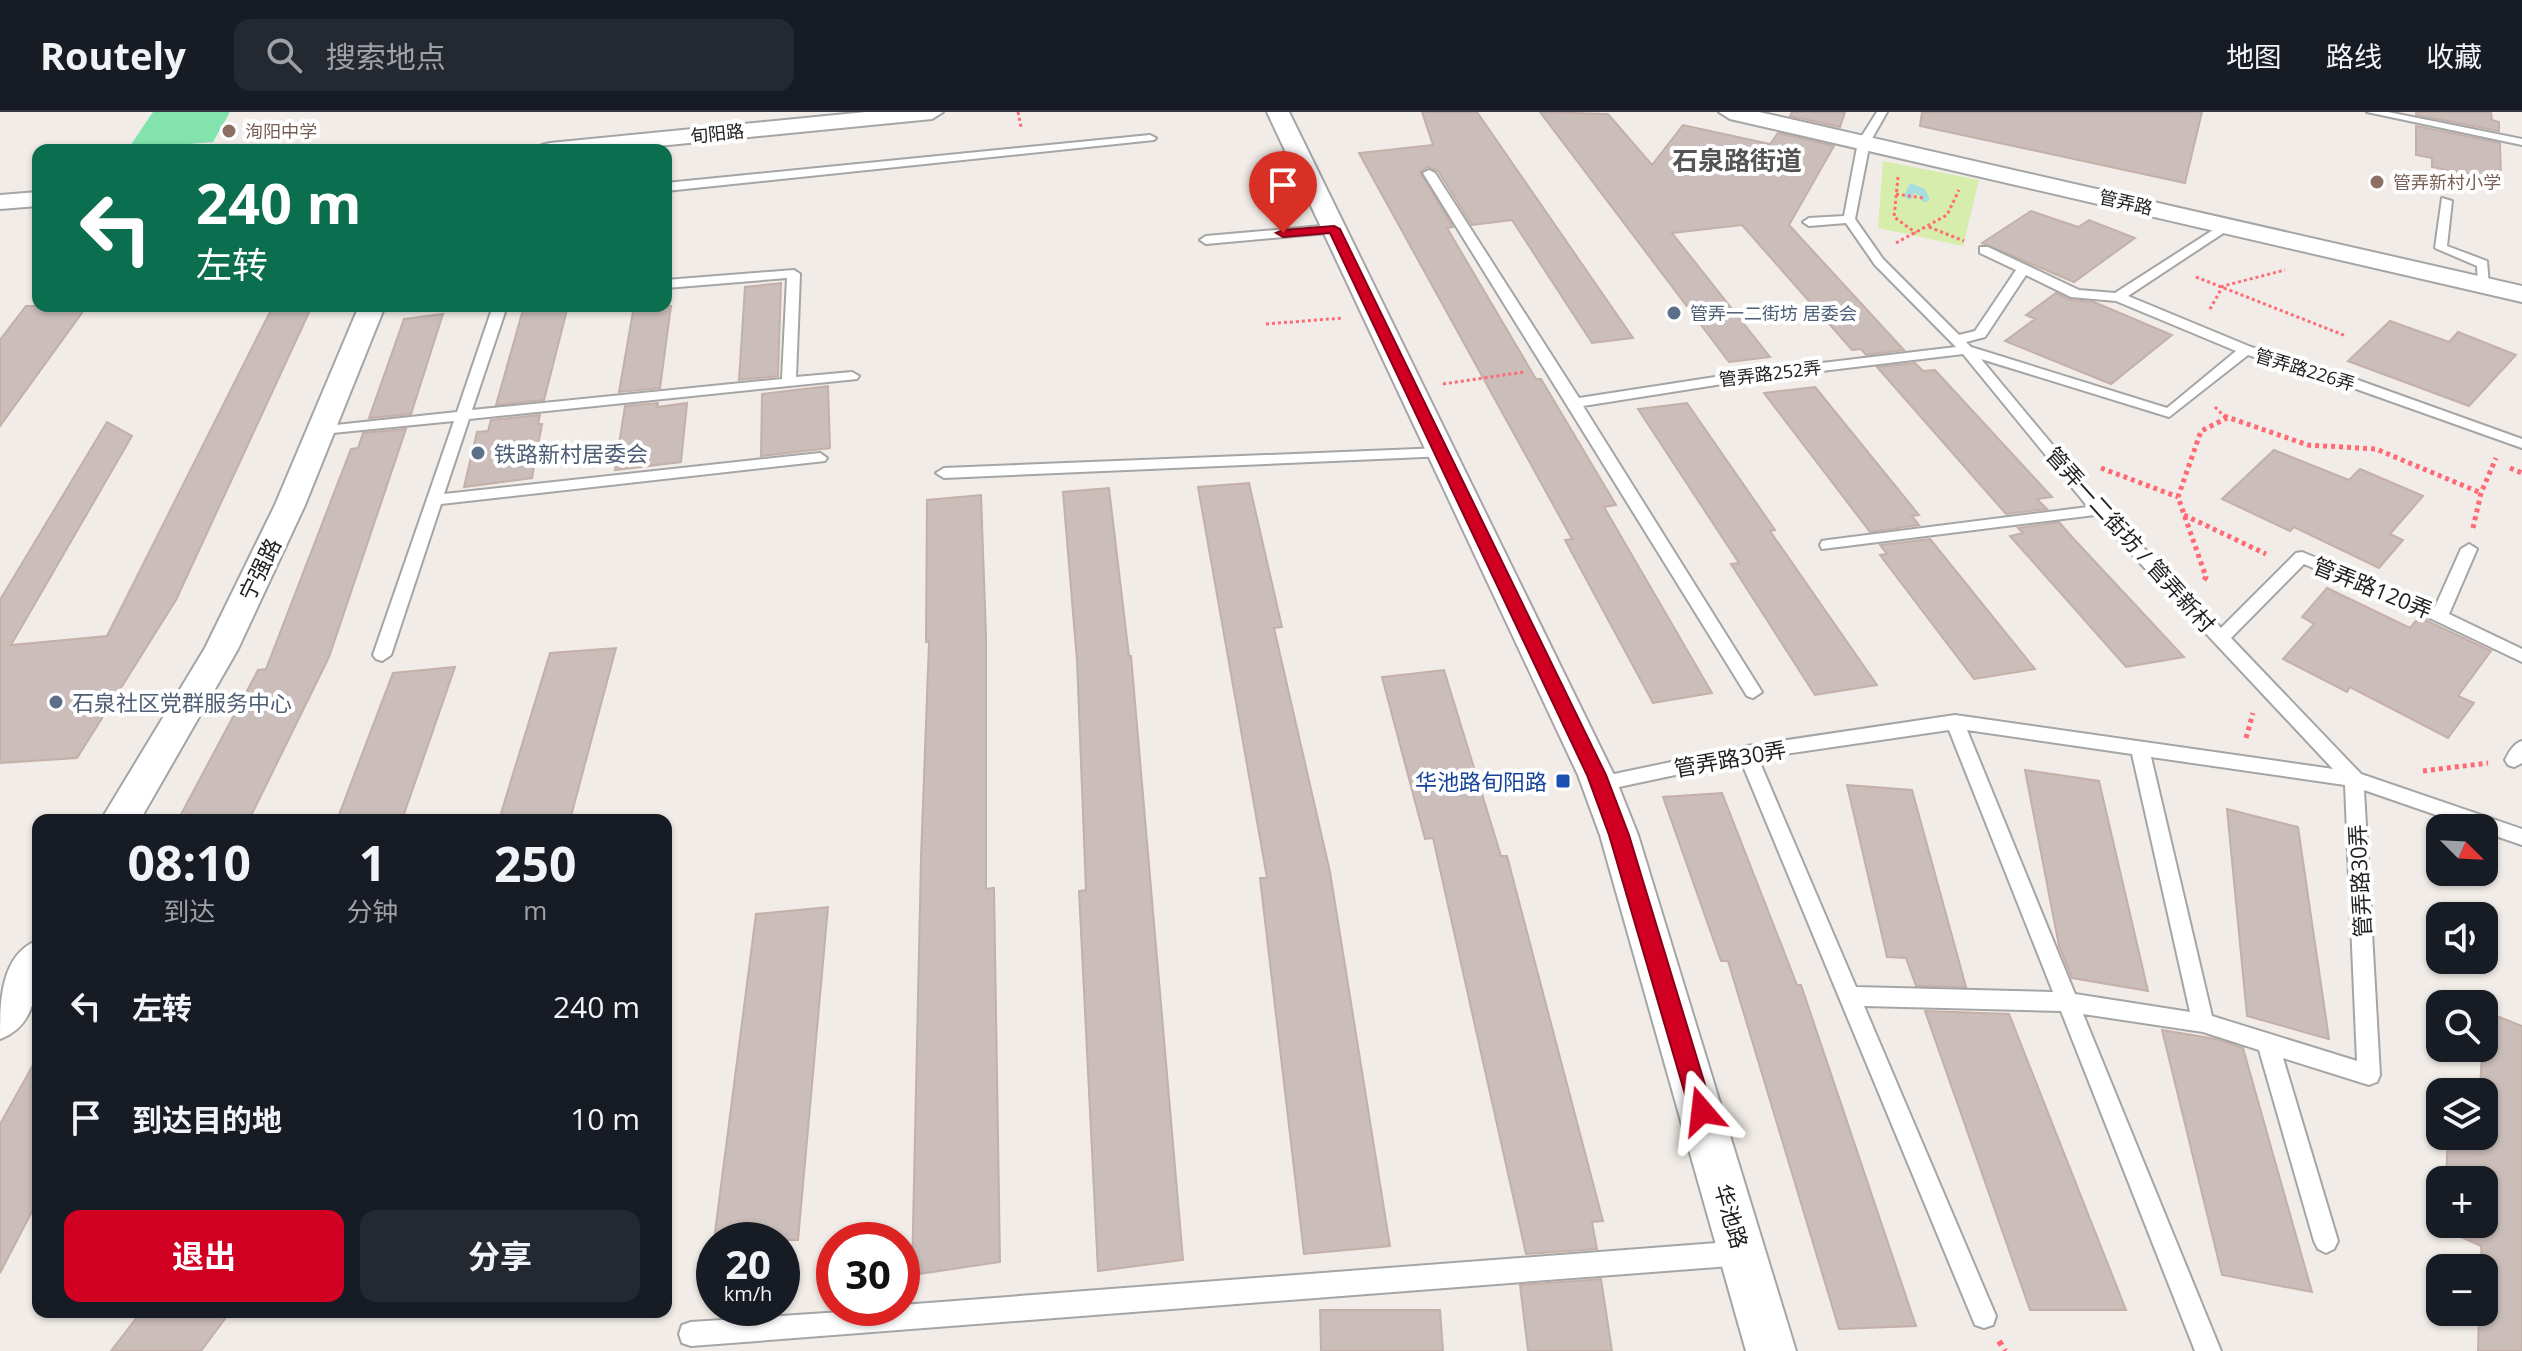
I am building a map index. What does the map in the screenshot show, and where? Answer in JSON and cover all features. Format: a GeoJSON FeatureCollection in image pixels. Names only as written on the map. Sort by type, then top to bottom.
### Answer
{"type":"FeatureCollection","features":[{"type":"Feature","properties":{"kind":"street","name":"旬阳路"},"geometry":{"type":"LineString","coordinates":[[610,144],[932,112]]}},
{"type":"Feature","properties":{"kind":"street","name":"华池路"},"geometry":{"type":"LineString","coordinates":[[1278,112],[1600,784],[1619,835],[1771,1351]]}},
{"type":"Feature","properties":{"kind":"street","name":"管弄路"},"geometry":{"type":"LineString","coordinates":[[1730,112],[2522,294]]}},
{"type":"Feature","properties":{"kind":"street"},"geometry":{"type":"LineString","coordinates":[[0,202],[32,199]]}},
{"type":"Feature","properties":{"kind":"street","name":"宁强路"},"geometry":{"type":"LineString","coordinates":[[124,814],[221,649],[322,430],[370,312]]}},
{"type":"Feature","properties":{"kind":"street"},"geometry":{"type":"LineString","coordinates":[[0,1020],[32,968]]}},
{"type":"Feature","properties":{"kind":"lane"},"geometry":{"type":"LineString","coordinates":[[1809,222],[1849,219],[1864,142],[1882,112]]}},
{"type":"Feature","properties":{"kind":"lane"},"geometry":{"type":"LineString","coordinates":[[2372,112],[2522,142]]}},
{"type":"Feature","properties":{"kind":"lane"},"geometry":{"type":"LineString","coordinates":[[672,186],[1150,138]]}},
{"type":"Feature","properties":{"kind":"lane"},"geometry":{"type":"LineString","coordinates":[[1429,173],[1753,692]]}},
{"type":"Feature","properties":{"kind":"lane"},"geometry":{"type":"LineString","coordinates":[[2446,201],[2441,248],[2483,264],[2484,283]]}},
{"type":"Feature","properties":{"kind":"lane","name":"管弄一二街坊 / 管弄新村"},"geometry":{"type":"LineString","coordinates":[[1849,219],[1874,255],[1962,345],[2099,510],[2354,780],[2522,837]]}},
{"type":"Feature","properties":{"kind":"lane"},"geometry":{"type":"LineString","coordinates":[[2118,297],[2227,225]]}},
{"type":"Feature","properties":{"kind":"lane"},"geometry":{"type":"LineString","coordinates":[[1206,240],[1334,229]]}},
{"type":"Feature","properties":{"kind":"lane"},"geometry":{"type":"LineString","coordinates":[[1984,250],[2076,294],[2118,297],[2246,350]]}},
{"type":"Feature","properties":{"kind":"lane"},"geometry":{"type":"LineString","coordinates":[[1962,345],[1980,334],[2023,270]]}},
{"type":"Feature","properties":{"kind":"lane"},"geometry":{"type":"LineString","coordinates":[[672,284],[794,274],[789,383]]}},
{"type":"Feature","properties":{"kind":"lane"},"geometry":{"type":"LineString","coordinates":[[382,655],[437,500],[498,312]]}},
{"type":"Feature","properties":{"kind":"lane","name":"管弄路226弄"},"geometry":{"type":"LineString","coordinates":[[1962,345],[2169,413],[2246,350],[2350,382],[2522,444]]}},
{"type":"Feature","properties":{"kind":"lane","name":"管弄路252弄"},"geometry":{"type":"LineString","coordinates":[[1575,403],[1962,345]]}},
{"type":"Feature","properties":{"kind":"lane"},"geometry":{"type":"LineString","coordinates":[[322,430],[852,376]]}},
{"type":"Feature","properties":{"kind":"lane"},"geometry":{"type":"LineString","coordinates":[[944,473],[1441,453]]}},
{"type":"Feature","properties":{"kind":"lane"},"geometry":{"type":"LineString","coordinates":[[437,500],[820,458]]}},
{"type":"Feature","properties":{"kind":"lane"},"geometry":{"type":"LineString","coordinates":[[1828,545],[2099,510]]}},
{"type":"Feature","properties":{"kind":"lane","name":"管弄路120弄"},"geometry":{"type":"LineString","coordinates":[[2220,639],[2302,557],[2440,616],[2469,549]]}},
{"type":"Feature","properties":{"kind":"lane"},"geometry":{"type":"LineString","coordinates":[[2440,616],[2522,656]]}},
{"type":"Feature","properties":{"kind":"lane"},"geometry":{"type":"LineString","coordinates":[[1955,722],[2208,1351]]}},
{"type":"Feature","properties":{"kind":"lane","name":"管弄路30弄"},"geometry":{"type":"LineString","coordinates":[[1600,784],[1747,753],[1955,722],[2354,780],[2369,1075],[2203,1023],[2068,1002],[1849,996]]}},
{"type":"Feature","properties":{"kind":"lane"},"geometry":{"type":"LineString","coordinates":[[2140,749],[2203,1023]]}},
{"type":"Feature","properties":{"kind":"lane"},"geometry":{"type":"LineString","coordinates":[[1747,753],[1984,1316]]}},
{"type":"Feature","properties":{"kind":"lane"},"geometry":{"type":"LineString","coordinates":[[2268,1043],[2326,1241]]}},
{"type":"Feature","properties":{"kind":"lane"},"geometry":{"type":"LineString","coordinates":[[691,1334],[1743,1253]]}},
{"type":"Feature","properties":{"kind":"path"},"geometry":{"type":"LineString","coordinates":[[1898,176],[1894,217],[1916,233]]}},
{"type":"Feature","properties":{"kind":"path"},"geometry":{"type":"LineString","coordinates":[[1874,255],[1947,215],[1960,189]]}},
{"type":"Feature","properties":{"kind":"path"},"geometry":{"type":"LineString","coordinates":[[1896,194],[1923,198]]}},
{"type":"Feature","properties":{"kind":"path"},"geometry":{"type":"LineString","coordinates":[[1928,226],[1984,250]]}},
{"type":"Feature","properties":{"kind":"path"},"geometry":{"type":"LineString","coordinates":[[2165,266],[2346,336]]}},
{"type":"Feature","properties":{"kind":"path"},"geometry":{"type":"LineString","coordinates":[[2198,330],[2223,286],[2288,270]]}},
{"type":"Feature","properties":{"kind":"path"},"geometry":{"type":"LineString","coordinates":[[1266,324],[1376,316]]}},
{"type":"Feature","properties":{"kind":"path"},"geometry":{"type":"LineString","coordinates":[[1410,388],[1552,367]]}},
{"type":"Feature","properties":{"kind":"path"},"geometry":{"type":"LineString","coordinates":[[2197,391],[2227,418],[2308,445],[2376,449],[2481,493]]}},
{"type":"Feature","properties":{"kind":"path"},"geometry":{"type":"LineString","coordinates":[[2188,604],[2206,577],[2178,497],[2201,431],[2227,418]]}},
{"type":"Feature","properties":{"kind":"path"},"geometry":{"type":"LineString","coordinates":[[2469,549],[2481,493],[2504,440]]}},
{"type":"Feature","properties":{"kind":"path"},"geometry":{"type":"LineString","coordinates":[[2048,448],[2178,497]]}},
{"type":"Feature","properties":{"kind":"path"},"geometry":{"type":"LineString","coordinates":[[2183,515],[2293,566]]}},
{"type":"Feature","properties":{"kind":"path"},"geometry":{"type":"LineString","coordinates":[[2239,763],[2261,681]]}},
{"type":"Feature","properties":{"kind":"path"},"geometry":{"type":"LineString","coordinates":[[2354,780],[2518,754]]}},
{"type":"Feature","properties":{"kind":"green space"},"geometry":{"type":"Polygon","coordinates":[[[153,112],[230,112],[213,142],[131,144],[153,112]]]}},
{"type":"Feature","properties":{"kind":"green space"},"geometry":{"type":"Polygon","coordinates":[[[1883,161],[1979,180],[1963,246],[1878,228],[1883,161]]]}},
{"type":"Feature","properties":{"kind":"building"},"geometry":{"type":"Polygon","coordinates":[[[1422,112],[1477,112],[1633,338],[1592,343],[1512,220],[1472,225],[1438,171],[1428,167],[1420,172],[1453,227],[1447,228],[1536,379],[1541,379],[1616,505],[1604,507],[1712,693],[1653,703],[1565,540],[1572,539],[1359,153],[1433,145],[1422,112]]]}},
{"type":"Feature","properties":{"kind":"building"},"geometry":{"type":"Polygon","coordinates":[[[1540,112],[1608,114],[1652,165],[1683,125],[1770,144],[1778,133],[1834,146],[1789,225],[1904,350],[1866,355],[1861,349],[1852,350],[1742,225],[1672,233],[1770,357],[1729,362],[1540,112]]]}},
{"type":"Feature","properties":{"kind":"building"},"geometry":{"type":"Polygon","coordinates":[[[1792,112],[1845,112],[1840,127],[1790,116],[1792,112]]]}},
{"type":"Feature","properties":{"kind":"building"},"geometry":{"type":"Polygon","coordinates":[[[1922,112],[2202,112],[2185,183],[1920,126],[1922,112]]]}},
{"type":"Feature","properties":{"kind":"building"},"geometry":{"type":"Polygon","coordinates":[[[2416,112],[2491,112],[2492,120],[2499,122],[2499,131],[2416,115],[2416,112]]]}},
{"type":"Feature","properties":{"kind":"building"},"geometry":{"type":"Polygon","coordinates":[[[2416,126],[2500,143],[2501,181],[2432,167],[2432,158],[2416,155],[2416,126]]]}},
{"type":"Feature","properties":{"kind":"building"},"geometry":{"type":"Polygon","coordinates":[[[2031,211],[2078,227],[2089,220],[2135,238],[2074,282],[1982,243],[2031,211]]]}},
{"type":"Feature","properties":{"kind":"building"},"geometry":{"type":"Polygon","coordinates":[[[781,283],[778,376],[739,380],[745,287],[781,283]]]}},
{"type":"Feature","properties":{"kind":"building"},"geometry":{"type":"Polygon","coordinates":[[[2056,293],[2071,300],[2094,302],[2172,335],[2111,384],[2005,341],[2035,319],[2026,315],[2056,293]]]}},
{"type":"Feature","properties":{"kind":"building"},"geometry":{"type":"Polygon","coordinates":[[[26,306],[32,306],[32,312],[83,312],[0,426],[0,340],[26,306]]]}},
{"type":"Feature","properties":{"kind":"building"},"geometry":{"type":"Polygon","coordinates":[[[270,312],[309,312],[176,600],[77,758],[0,763],[0,600],[107,422],[132,436],[11,645],[107,636],[270,312]]]}},
{"type":"Feature","properties":{"kind":"building"},"geometry":{"type":"Polygon","coordinates":[[[522,312],[566,312],[544,400],[496,405],[522,312]]]}},
{"type":"Feature","properties":{"kind":"building"},"geometry":{"type":"Polygon","coordinates":[[[633,312],[670,312],[660,388],[619,392],[633,312]]]}},
{"type":"Feature","properties":{"kind":"building"},"geometry":{"type":"Polygon","coordinates":[[[443,314],[411,414],[369,418],[404,319],[443,314]]]}},
{"type":"Feature","properties":{"kind":"building"},"geometry":{"type":"Polygon","coordinates":[[[2390,321],[2449,342],[2458,332],[2516,355],[2469,406],[2348,361],[2390,321]]]}},
{"type":"Feature","properties":{"kind":"building"},"geometry":{"type":"Polygon","coordinates":[[[1915,363],[1923,371],[1935,370],[2052,497],[2037,499],[2047,509],[2006,514],[1877,367],[1915,363]]]}},
{"type":"Feature","properties":{"kind":"building"},"geometry":{"type":"Polygon","coordinates":[[[828,386],[830,448],[761,456],[762,394],[828,386]]]}},
{"type":"Feature","properties":{"kind":"building"},"geometry":{"type":"Polygon","coordinates":[[[1815,387],[1919,515],[1912,516],[1919,525],[1870,532],[1764,393],[1815,387]]]}},
{"type":"Feature","properties":{"kind":"building"},"geometry":{"type":"Polygon","coordinates":[[[658,403],[657,407],[687,403],[681,462],[615,470],[625,406],[658,403]]]}},
{"type":"Feature","properties":{"kind":"building"},"geometry":{"type":"Polygon","coordinates":[[[1687,403],[1775,530],[1770,531],[1877,685],[1815,695],[1731,564],[1739,563],[1638,409],[1687,403]]]}},
{"type":"Feature","properties":{"kind":"building"},"geometry":{"type":"Polygon","coordinates":[[[540,415],[538,424],[542,424],[532,478],[464,487],[477,432],[488,431],[491,420],[540,415]]]}},
{"type":"Feature","properties":{"kind":"building"},"geometry":{"type":"Polygon","coordinates":[[[406,429],[329,657],[252,814],[181,814],[258,670],[266,669],[351,449],[358,448],[363,433],[406,429]]]}},
{"type":"Feature","properties":{"kind":"building"},"geometry":{"type":"Polygon","coordinates":[[[2274,450],[2349,480],[2360,469],[2423,496],[2390,534],[2403,540],[2379,568],[2294,527],[2290,531],[2222,499],[2274,450]]]}},
{"type":"Feature","properties":{"kind":"building"},"geometry":{"type":"Polygon","coordinates":[[[1249,483],[1282,627],[1274,628],[1330,872],[1390,1246],[1304,1254],[1260,878],[1267,878],[1198,487],[1249,483]]]}},
{"type":"Feature","properties":{"kind":"building"},"geometry":{"type":"Polygon","coordinates":[[[1109,488],[1131,656],[1183,1260],[1098,1271],[1079,891],[1086,890],[1077,661],[1063,492],[1109,488]]]}},
{"type":"Feature","properties":{"kind":"building"},"geometry":{"type":"Polygon","coordinates":[[[981,495],[986,635],[986,889],[994,888],[1000,1262],[920,1274],[920,1222],[913,1222],[929,642],[926,642],[927,500],[981,495]]]}},
{"type":"Feature","properties":{"kind":"building"},"geometry":{"type":"Polygon","coordinates":[[[2059,522],[2184,657],[2126,667],[2010,536],[2023,533],[2018,528],[2059,522]]]}},
{"type":"Feature","properties":{"kind":"building"},"geometry":{"type":"Polygon","coordinates":[[[1930,539],[2035,669],[1974,679],[1880,555],[1887,554],[1880,545],[1930,539]]]}},
{"type":"Feature","properties":{"kind":"building"},"geometry":{"type":"Polygon","coordinates":[[[2327,588],[2410,628],[2419,617],[2491,651],[2458,696],[2474,703],[2448,738],[2350,687],[2347,692],[2283,659],[2314,624],[2302,617],[2327,588]]]}},
{"type":"Feature","properties":{"kind":"building"},"geometry":{"type":"Polygon","coordinates":[[[616,648],[572,814],[501,814],[550,653],[616,648]]]}},
{"type":"Feature","properties":{"kind":"building"},"geometry":{"type":"Polygon","coordinates":[[[455,667],[404,814],[339,814],[393,673],[455,667]]]}},
{"type":"Feature","properties":{"kind":"building"},"geometry":{"type":"Polygon","coordinates":[[[1444,670],[1501,856],[1507,856],[1603,1221],[1592,1222],[1597,1249],[1526,1254],[1433,838],[1425,839],[1382,677],[1444,670]]]}},
{"type":"Feature","properties":{"kind":"building"},"geometry":{"type":"Polygon","coordinates":[[[2025,770],[2099,781],[2148,991],[2072,978],[2059,946],[2025,770]]]}},
{"type":"Feature","properties":{"kind":"building"},"geometry":{"type":"Polygon","coordinates":[[[1847,785],[1912,790],[1966,987],[1916,986],[1906,958],[1887,957],[1847,785]]]}},
{"type":"Feature","properties":{"kind":"building"},"geometry":{"type":"Polygon","coordinates":[[[1722,793],[1797,985],[1801,985],[1916,1326],[1839,1329],[1728,961],[1721,961],[1663,797],[1722,793]]]}},
{"type":"Feature","properties":{"kind":"building"},"geometry":{"type":"Polygon","coordinates":[[[2227,809],[2298,827],[2329,1039],[2247,1016],[2227,809]]]}},
{"type":"Feature","properties":{"kind":"building"},"geometry":{"type":"Polygon","coordinates":[[[828,907],[800,1222],[716,1222],[756,914],[828,907]]]}},
{"type":"Feature","properties":{"kind":"building"},"geometry":{"type":"Polygon","coordinates":[[[1925,1011],[2009,1014],[2126,1310],[2030,1310],[1925,1011]]]}},
{"type":"Feature","properties":{"kind":"building"},"geometry":{"type":"Polygon","coordinates":[[[2498,1017],[2522,1026],[2522,1351],[2478,1351],[2479,1326],[2498,1326],[2498,1254],[2481,1254],[2481,1246],[2464,1238],[2498,1238],[2498,1166],[2447,1166],[2447,1150],[2498,1150],[2498,1078],[2481,1078],[2481,1062],[2498,1062],[2498,1017]]]}},
{"type":"Feature","properties":{"kind":"building"},"geometry":{"type":"Polygon","coordinates":[[[2162,1030],[2216,1039],[2243,1048],[2312,1292],[2222,1275],[2162,1030]]]}},
{"type":"Feature","properties":{"kind":"building"},"geometry":{"type":"Polygon","coordinates":[[[32,1067],[32,1212],[0,1273],[0,1124],[32,1067]]]}},
{"type":"Feature","properties":{"kind":"building"},"geometry":{"type":"Polygon","coordinates":[[[1601,1279],[1612,1351],[1528,1351],[1520,1285],[1601,1279]]]}},
{"type":"Feature","properties":{"kind":"building"},"geometry":{"type":"Polygon","coordinates":[[[1320,1310],[1440,1310],[1443,1351],[1321,1351],[1320,1310]]]}},
{"type":"Feature","properties":{"kind":"building"},"geometry":{"type":"Polygon","coordinates":[[[136,1318],[226,1318],[201,1351],[111,1351],[136,1318]]]}},
{"type":"Feature","properties":{"kind":"waterway"},"geometry":{"type":"LineString","coordinates":[[1909,195],[1912,188],[1922,192],[1925,198]]}},
{"type":"Feature","properties":{"kind":"place","name":"洵阳中学"},"geometry":{"type":"Point","coordinates":[229,131]}},
{"type":"Feature","properties":{"kind":"place","name":"管弄新村小学"},"geometry":{"type":"Point","coordinates":[2377,182]}},
{"type":"Feature","properties":{"kind":"place","name":"管弄一二街坊 居委会"},"geometry":{"type":"Point","coordinates":[1674,313]}},
{"type":"Feature","properties":{"kind":"place","name":"铁路新村居委会"},"geometry":{"type":"Point","coordinates":[478,453]}},
{"type":"Feature","properties":{"kind":"place","name":"石泉社区党群服务中心"},"geometry":{"type":"Point","coordinates":[56,702]}},
{"type":"Feature","properties":{"kind":"place","name":"华池路旬阳路"},"geometry":{"type":"Point","coordinates":[1563,781]}},
{"type":"Feature","properties":{"kind":"district","name":"石泉路街道"},"geometry":{"type":"Point","coordinates":[1737,160]}},
{"type":"Feature","properties":{"kind":"route"},"geometry":{"type":"LineString","coordinates":[[1283,233],[1334,229],[1596,775],[1619,835],[1702,1111]]}}]}
